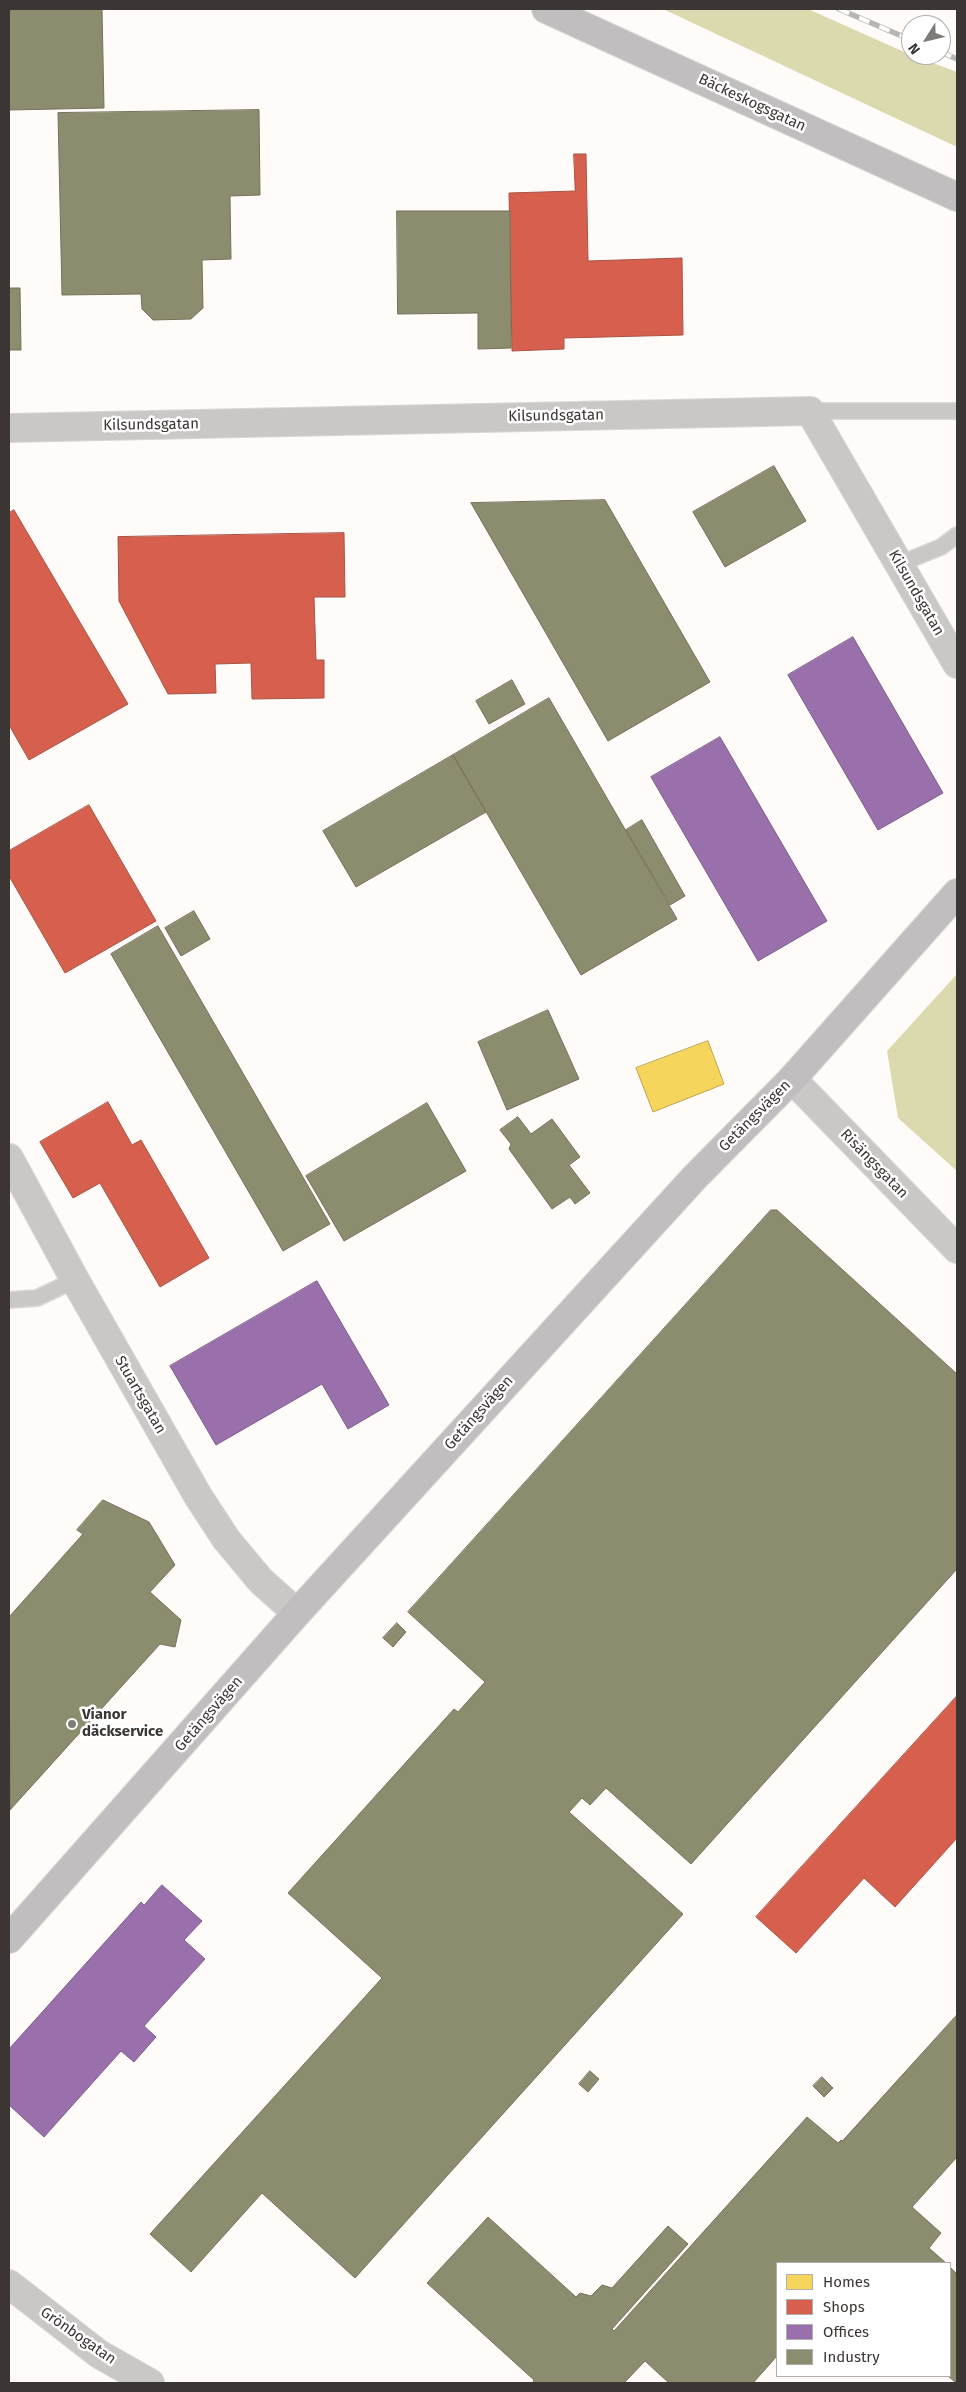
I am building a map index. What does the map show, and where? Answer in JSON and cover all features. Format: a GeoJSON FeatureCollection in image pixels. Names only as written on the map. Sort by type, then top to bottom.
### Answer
{"type":"FeatureCollection","features":[{"type":"Feature","properties":{"kind":"street","name":"Bäckeskogsgatan"},"geometry":{"type":"LineString","coordinates":[[546,9],[957,197]]}},
{"type":"Feature","properties":{"kind":"street","name":"Kilsundsgatan"},"geometry":{"type":"LineString","coordinates":[[9,428],[810,411],[957,664]]}},
{"type":"Feature","properties":{"kind":"street","name":"Getängsvägen"},"geometry":{"type":"LineString","coordinates":[[9,1939],[297,1613],[695,1177],[792,1079],[957,893]]}},
{"type":"Feature","properties":{"kind":"street","name":"Risängsgatan"},"geometry":{"type":"LineString","coordinates":[[792,1079],[957,1249]]}},
{"type":"Feature","properties":{"kind":"street","name":"Stuartsgatan"},"geometry":{"type":"LineString","coordinates":[[9,1158],[75,1280],[198,1496],[226,1539],[262,1581],[297,1613]]}},
{"type":"Feature","properties":{"kind":"street","name":"Grönbogatan"},"geometry":{"type":"LineString","coordinates":[[9,2284],[99,2354],[150,2383]]}},
{"type":"Feature","properties":{"kind":"lane"},"geometry":{"type":"LineString","coordinates":[[810,411],[957,411]]}},
{"type":"Feature","properties":{"kind":"lane"},"geometry":{"type":"LineString","coordinates":[[899,564],[941,548],[957,535]]}},
{"type":"Feature","properties":{"kind":"lane"},"geometry":{"type":"LineString","coordinates":[[9,1300],[37,1298],[75,1280]]}},
{"type":"Feature","properties":{"kind":"green space"},"geometry":{"type":"Polygon","coordinates":[[[663,9],[808,9],[901,51],[901,65],[938,65],[957,72],[957,147],[663,9]]]}},
{"type":"Feature","properties":{"kind":"green space"},"geometry":{"type":"Polygon","coordinates":[[[957,974],[957,1171],[898,1118],[887,1051],[957,974]]]}},
{"type":"Feature","properties":{"kind":"building: Homes"},"geometry":{"type":"Polygon","coordinates":[[[708,1041],[724,1084],[653,1112],[636,1068],[708,1041]]]}},
{"type":"Feature","properties":{"kind":"building: Shops"},"geometry":{"type":"Polygon","coordinates":[[[574,154],[586,154],[588,261],[682,258],[683,335],[564,338],[564,349],[512,351],[509,193],[575,191],[574,154]]]}},
{"type":"Feature","properties":{"kind":"building: Shops"},"geometry":{"type":"Polygon","coordinates":[[[14,510],[128,704],[29,760],[9,725],[9,513],[14,510]]]}},
{"type":"Feature","properties":{"kind":"building: Shops"},"geometry":{"type":"Polygon","coordinates":[[[344,533],[345,597],[314,597],[316,660],[324,660],[324,698],[252,699],[251,663],[215,664],[216,693],[168,694],[119,601],[118,537],[344,533]]]}},
{"type":"Feature","properties":{"kind":"building: Shops"},"geometry":{"type":"Polygon","coordinates":[[[89,805],[156,921],[65,973],[9,876],[9,851],[89,805]]]}},
{"type":"Feature","properties":{"kind":"building: Shops"},"geometry":{"type":"Polygon","coordinates":[[[108,1102],[132,1145],[141,1140],[209,1258],[160,1287],[100,1183],[73,1198],[40,1142],[108,1102]]]}},
{"type":"Feature","properties":{"kind":"building: Shops"},"geometry":{"type":"Polygon","coordinates":[[[957,1696],[957,1838],[895,1907],[864,1878],[796,1953],[756,1917],[957,1696]]]}},
{"type":"Feature","properties":{"kind":"building: Offices"},"geometry":{"type":"Polygon","coordinates":[[[853,637],[943,793],[878,830],[788,675],[853,637]]]}},
{"type":"Feature","properties":{"kind":"building: Offices"},"geometry":{"type":"Polygon","coordinates":[[[720,737],[827,921],[758,961],[651,777],[720,737]]]}},
{"type":"Feature","properties":{"kind":"building: Offices"},"geometry":{"type":"Polygon","coordinates":[[[317,1281],[389,1405],[348,1429],[322,1384],[216,1445],[170,1366],[317,1281]]]}},
{"type":"Feature","properties":{"kind":"building: Offices"},"geometry":{"type":"Polygon","coordinates":[[[162,1885],[202,1921],[184,1940],[205,1959],[144,2026],[156,2037],[134,2062],[121,2051],[44,2137],[9,2105],[9,2049],[141,1902],[144,1905],[162,1885]]]}},
{"type":"Feature","properties":{"kind":"building: Industry"},"geometry":{"type":"Polygon","coordinates":[[[9,9],[102,9],[104,108],[9,110],[9,9]]]}},
{"type":"Feature","properties":{"kind":"building: Industry"},"geometry":{"type":"Polygon","coordinates":[[[259,110],[260,195],[230,196],[231,259],[202,260],[203,308],[191,319],[153,320],[142,309],[141,294],[62,295],[58,113],[259,110]]]}},
{"type":"Feature","properties":{"kind":"building: Industry"},"geometry":{"type":"Polygon","coordinates":[[[397,211],[510,211],[511,348],[478,349],[478,313],[398,314],[397,211]]]}},
{"type":"Feature","properties":{"kind":"building: Industry"},"geometry":{"type":"Polygon","coordinates":[[[9,288],[20,288],[21,350],[9,350],[9,288]]]}},
{"type":"Feature","properties":{"kind":"building: Industry"},"geometry":{"type":"Polygon","coordinates":[[[774,466],[806,521],[725,567],[693,512],[774,466]]]}},
{"type":"Feature","properties":{"kind":"building: Industry"},"geometry":{"type":"Polygon","coordinates":[[[605,500],[710,682],[608,741],[471,503],[605,500]]]}},
{"type":"Feature","properties":{"kind":"building: Industry"},"geometry":{"type":"Polygon","coordinates":[[[512,680],[525,704],[489,724],[476,701],[512,680]]]}},
{"type":"Feature","properties":{"kind":"building: Industry"},"geometry":{"type":"Polygon","coordinates":[[[549,698],[677,919],[581,975],[453,755],[549,698]]]}},
{"type":"Feature","properties":{"kind":"building: Industry"},"geometry":{"type":"Polygon","coordinates":[[[453,755],[486,812],[356,887],[323,831],[453,755]]]}},
{"type":"Feature","properties":{"kind":"building: Industry"},"geometry":{"type":"Polygon","coordinates":[[[642,820],[685,896],[670,905],[626,830],[642,820]]]}},
{"type":"Feature","properties":{"kind":"building: Industry"},"geometry":{"type":"Polygon","coordinates":[[[194,911],[210,939],[181,956],[165,928],[194,911]]]}},
{"type":"Feature","properties":{"kind":"building: Industry"},"geometry":{"type":"Polygon","coordinates":[[[158,926],[330,1224],[283,1251],[111,954],[158,926]]]}},
{"type":"Feature","properties":{"kind":"building: Industry"},"geometry":{"type":"Polygon","coordinates":[[[548,1010],[579,1079],[507,1110],[478,1042],[548,1010]]]}},
{"type":"Feature","properties":{"kind":"building: Industry"},"geometry":{"type":"Polygon","coordinates":[[[427,1103],[466,1171],[344,1241],[306,1176],[427,1103]]]}},
{"type":"Feature","properties":{"kind":"building: Industry"},"geometry":{"type":"Polygon","coordinates":[[[518,1117],[531,1134],[552,1119],[580,1157],[569,1165],[590,1193],[575,1204],[570,1197],[552,1209],[509,1149],[511,1144],[500,1130],[518,1117]]]}},
{"type":"Feature","properties":{"kind":"building: Industry"},"geometry":{"type":"Polygon","coordinates":[[[771,1210],[777,1210],[957,1374],[957,1569],[691,1864],[606,1788],[590,1805],[582,1798],[569,1812],[683,1914],[355,2278],[262,2193],[191,2272],[150,2234],[382,1978],[288,1893],[454,1709],[458,1712],[485,1682],[408,1612],[771,1210]]]}},
{"type":"Feature","properties":{"kind":"building: Industry"},"geometry":{"type":"Polygon","coordinates":[[[103,1500],[149,1522],[175,1565],[150,1592],[181,1620],[175,1647],[160,1644],[10,1810],[9,1617],[83,1534],[77,1530],[103,1500]]]}},
{"type":"Feature","properties":{"kind":"building: Industry"},"geometry":{"type":"Polygon","coordinates":[[[397,1623],[406,1632],[393,1647],[383,1638],[397,1623]]]}},
{"type":"Feature","properties":{"kind":"building: Industry"},"geometry":{"type":"Polygon","coordinates":[[[957,2015],[957,2157],[912,2207],[941,2233],[929,2248],[945,2262],[776,2262],[776,2357],[753,2383],[669,2383],[645,2361],[624,2383],[533,2383],[534,2380],[427,2283],[488,2217],[576,2297],[580,2293],[591,2296],[602,2285],[612,2288],[668,2226],[688,2244],[612,2329],[614,2331],[807,2117],[838,2143],[842,2141],[957,2015]]]}},
{"type":"Feature","properties":{"kind":"building: Industry"},"geometry":{"type":"Polygon","coordinates":[[[590,2071],[599,2079],[588,2092],[579,2084],[590,2071]]]}},
{"type":"Feature","properties":{"kind":"building: Industry"},"geometry":{"type":"Polygon","coordinates":[[[822,2077],[833,2088],[824,2097],[813,2086],[822,2077]]]}},
{"type":"Feature","properties":{"kind":"building: Industry"},"geometry":{"type":"Polygon","coordinates":[[[951,2268],[957,2274],[957,2382],[949,2377],[951,2377],[951,2268]]]}},
{"type":"Feature","properties":{"kind":"railway"},"geometry":{"type":"LineString","coordinates":[[839,9],[901,36]]}},
{"type":"Feature","properties":{"kind":"railway"},"geometry":{"type":"LineString","coordinates":[[951,56],[957,59]]}},
{"type":"Feature","properties":{"kind":"place","name":"Vianor däckservice"},"geometry":{"type":"Point","coordinates":[72,1724]}}]}
